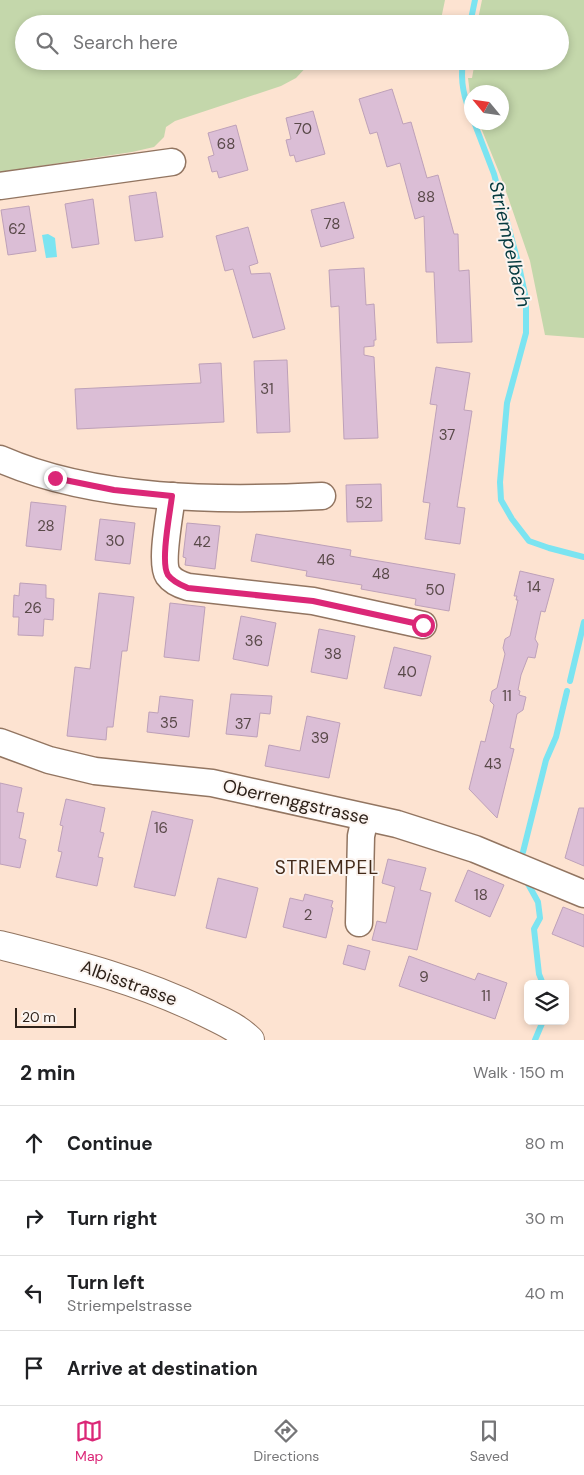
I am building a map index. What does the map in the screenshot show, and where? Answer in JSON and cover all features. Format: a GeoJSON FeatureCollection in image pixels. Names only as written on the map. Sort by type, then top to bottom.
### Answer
{"type":"FeatureCollection","features":[{"type":"Feature","properties":{"kind":"main road","name":"Albisstrasse"},"geometry":{"type":"LineString","coordinates":[[0,945],[75,964],[146,987],[192,1006],[232,1026],[250,1040]]}},
{"type":"Feature","properties":{"kind":"street"},"geometry":{"type":"LineString","coordinates":[[0,186],[172,162]]}},
{"type":"Feature","properties":{"kind":"street"},"geometry":{"type":"LineString","coordinates":[[0,459],[55,478],[114,490],[172,496],[243,498],[322,496]]}},
{"type":"Feature","properties":{"kind":"street"},"geometry":{"type":"LineString","coordinates":[[172,496],[164,561],[168,575],[176,583],[188,588],[313,601],[423,625]]}},
{"type":"Feature","properties":{"kind":"street","name":"Oberrenggstrasse"},"geometry":{"type":"LineString","coordinates":[[0,742],[49,760],[95,771],[212,783],[397,824],[475,849],[584,894]]}},
{"type":"Feature","properties":{"kind":"street"},"geometry":{"type":"LineString","coordinates":[[359,924],[361,836],[365,818]]}},
{"type":"Feature","properties":{"kind":"green space"},"geometry":{"type":"Polygon","coordinates":[[[0,0],[445,0],[442,15],[15,15],[15,70],[304,70],[296,78],[281,86],[175,121],[166,127],[164,137],[154,147],[0,172],[0,0]]]}},
{"type":"Feature","properties":{"kind":"green space"},"geometry":{"type":"Polygon","coordinates":[[[482,0],[584,0],[584,338],[545,335],[530,261],[501,177],[482,130],[509,130],[509,85],[469,85],[468,78],[472,78],[473,70],[569,70],[569,15],[479,15],[482,0]]]}},
{"type":"Feature","properties":{"kind":"water"},"geometry":{"type":"Polygon","coordinates":[[[48,234],[55,238],[57,257],[46,258],[42,235],[48,234]]]}},
{"type":"Feature","properties":{"kind":"building"},"geometry":{"type":"Polygon","coordinates":[[[392,89],[403,124],[411,122],[427,178],[438,175],[454,234],[458,234],[459,271],[469,270],[472,342],[437,343],[434,272],[426,272],[424,216],[415,219],[400,163],[387,167],[377,132],[370,134],[359,99],[392,89]]]}},
{"type":"Feature","properties":{"kind":"building"},"geometry":{"type":"Polygon","coordinates":[[[313,111],[325,154],[296,162],[294,155],[290,156],[286,140],[291,139],[286,118],[313,111]]]}},
{"type":"Feature","properties":{"kind":"building"},"geometry":{"type":"Polygon","coordinates":[[[236,125],[248,170],[219,178],[217,171],[212,172],[208,157],[214,155],[208,133],[236,125]]]}},
{"type":"Feature","properties":{"kind":"building"},"geometry":{"type":"Polygon","coordinates":[[[156,192],[163,237],[135,241],[129,196],[156,192]]]}},
{"type":"Feature","properties":{"kind":"building"},"geometry":{"type":"Polygon","coordinates":[[[93,199],[99,244],[72,248],[65,204],[93,199]]]}},
{"type":"Feature","properties":{"kind":"building"},"geometry":{"type":"Polygon","coordinates":[[[344,202],[354,238],[321,247],[311,210],[344,202]]]}},
{"type":"Feature","properties":{"kind":"building"},"geometry":{"type":"Polygon","coordinates":[[[29,206],[36,251],[8,255],[1,210],[29,206]]]}},
{"type":"Feature","properties":{"kind":"building"},"geometry":{"type":"Polygon","coordinates":[[[248,227],[258,263],[249,266],[251,274],[270,273],[285,329],[253,338],[233,269],[225,271],[216,236],[248,227]]]}},
{"type":"Feature","properties":{"kind":"building"},"geometry":{"type":"Polygon","coordinates":[[[364,268],[366,305],[374,304],[376,340],[374,340],[374,346],[364,347],[364,355],[374,357],[378,438],[344,439],[339,306],[331,307],[329,270],[364,268]]]}},
{"type":"Feature","properties":{"kind":"building"},"geometry":{"type":"Polygon","coordinates":[[[287,360],[290,432],[257,433],[254,361],[287,360]]]}},
{"type":"Feature","properties":{"kind":"building"},"geometry":{"type":"Polygon","coordinates":[[[221,363],[224,422],[77,429],[75,389],[201,383],[199,364],[221,363]]]}},
{"type":"Feature","properties":{"kind":"building"},"geometry":{"type":"Polygon","coordinates":[[[436,367],[470,373],[464,410],[472,411],[457,507],[465,508],[460,544],[425,539],[430,503],[423,502],[437,405],[430,404],[436,367]]]}},
{"type":"Feature","properties":{"kind":"building"},"geometry":{"type":"Polygon","coordinates":[[[381,484],[382,521],[347,522],[346,485],[381,484]]]}},
{"type":"Feature","properties":{"kind":"building"},"geometry":{"type":"Polygon","coordinates":[[[31,502],[66,506],[61,550],[26,546],[31,502]]]}},
{"type":"Feature","properties":{"kind":"building"},"geometry":{"type":"Polygon","coordinates":[[[100,519],[135,523],[130,564],[95,560],[100,519]]]}},
{"type":"Feature","properties":{"kind":"building"},"geometry":{"type":"Polygon","coordinates":[[[187,523],[220,526],[215,569],[185,565],[186,558],[183,557],[187,523]]]}},
{"type":"Feature","properties":{"kind":"building"},"geometry":{"type":"Polygon","coordinates":[[[256,534],[351,550],[350,556],[455,574],[449,611],[415,605],[416,599],[361,589],[362,585],[306,576],[307,571],[251,561],[256,534]]]}},
{"type":"Feature","properties":{"kind":"building"},"geometry":{"type":"Polygon","coordinates":[[[520,571],[554,579],[545,612],[541,611],[535,639],[538,644],[535,658],[528,657],[521,675],[519,695],[526,697],[523,710],[517,714],[510,748],[514,749],[497,818],[469,789],[481,741],[485,742],[494,705],[490,701],[492,691],[497,688],[505,654],[503,648],[505,639],[510,636],[518,600],[516,600],[517,596],[514,596],[520,571]]]}},
{"type":"Feature","properties":{"kind":"building"},"geometry":{"type":"Polygon","coordinates":[[[20,583],[46,585],[46,598],[54,599],[53,620],[44,619],[43,636],[18,635],[19,617],[13,617],[14,595],[19,596],[20,583]]]}},
{"type":"Feature","properties":{"kind":"building"},"geometry":{"type":"Polygon","coordinates":[[[99,593],[134,597],[127,651],[122,651],[113,727],[107,727],[106,740],[67,736],[75,667],[90,669],[99,593]]]}},
{"type":"Feature","properties":{"kind":"building"},"geometry":{"type":"Polygon","coordinates":[[[170,603],[205,607],[199,661],[164,657],[170,603]]]}},
{"type":"Feature","properties":{"kind":"building"},"geometry":{"type":"Polygon","coordinates":[[[241,616],[276,623],[268,666],[233,659],[241,616]]]}},
{"type":"Feature","properties":{"kind":"building"},"geometry":{"type":"Polygon","coordinates":[[[319,629],[355,636],[347,679],[311,672],[319,629]]]}},
{"type":"Feature","properties":{"kind":"building"},"geometry":{"type":"Polygon","coordinates":[[[394,647],[431,656],[421,696],[384,688],[394,647]]]}},
{"type":"Feature","properties":{"kind":"building"},"geometry":{"type":"Polygon","coordinates":[[[231,694],[272,696],[270,714],[260,713],[257,737],[226,734],[231,694]]]}},
{"type":"Feature","properties":{"kind":"building"},"geometry":{"type":"Polygon","coordinates":[[[160,696],[193,700],[189,737],[147,732],[149,712],[158,713],[160,696]]]}},
{"type":"Feature","properties":{"kind":"building"},"geometry":{"type":"Polygon","coordinates":[[[307,716],[340,723],[329,778],[265,766],[269,745],[300,751],[307,716]]]}},
{"type":"Feature","properties":{"kind":"building"},"geometry":{"type":"Polygon","coordinates":[[[0,783],[22,788],[17,812],[24,813],[19,838],[26,840],[20,868],[0,864],[0,783]]]}},
{"type":"Feature","properties":{"kind":"building"},"geometry":{"type":"Polygon","coordinates":[[[66,799],[105,808],[100,832],[104,833],[98,857],[103,858],[97,886],[56,877],[62,852],[58,851],[63,826],[60,825],[66,799]]]}},
{"type":"Feature","properties":{"kind":"building"},"geometry":{"type":"Polygon","coordinates":[[[579,808],[584,808],[584,866],[565,858],[579,808]]]}},
{"type":"Feature","properties":{"kind":"building"},"geometry":{"type":"Polygon","coordinates":[[[152,811],[193,820],[175,896],[134,887],[152,811]]]}},
{"type":"Feature","properties":{"kind":"building"},"geometry":{"type":"Polygon","coordinates":[[[388,859],[426,868],[420,890],[431,893],[417,950],[372,940],[377,921],[386,923],[395,887],[382,883],[388,859]]]}},
{"type":"Feature","properties":{"kind":"building"},"geometry":{"type":"Polygon","coordinates":[[[468,870],[504,885],[490,917],[455,901],[468,870]]]}},
{"type":"Feature","properties":{"kind":"building"},"geometry":{"type":"Polygon","coordinates":[[[218,878],[258,888],[246,938],[206,928],[218,878]]]}},
{"type":"Feature","properties":{"kind":"building"},"geometry":{"type":"Polygon","coordinates":[[[305,894],[333,901],[326,938],[283,927],[290,898],[303,901],[305,894]]]}},
{"type":"Feature","properties":{"kind":"building"},"geometry":{"type":"Polygon","coordinates":[[[563,907],[584,915],[584,947],[552,934],[563,907]]]}},
{"type":"Feature","properties":{"kind":"building"},"geometry":{"type":"Polygon","coordinates":[[[348,945],[370,951],[365,970],[343,964],[348,945]]]}},
{"type":"Feature","properties":{"kind":"building"},"geometry":{"type":"Polygon","coordinates":[[[409,956],[475,980],[478,973],[507,983],[495,1019],[399,986],[409,956]]]}},
{"type":"Feature","properties":{"kind":"waterway","name":"Striempelbach"},"geometry":{"type":"LineString","coordinates":[[472,15],[475,0]]}},
{"type":"Feature","properties":{"kind":"waterway","name":"Striempelbach"},"geometry":{"type":"LineString","coordinates":[[462,70],[464,93]]}},
{"type":"Feature","properties":{"kind":"waterway","name":"Striempelbach"},"geometry":{"type":"LineString","coordinates":[[477,130],[494,174],[526,299],[526,333],[507,403],[500,482],[501,500],[512,519],[529,541],[584,557]]}},
{"type":"Feature","properties":{"kind":"waterway","name":"Striempelbach"},"geometry":{"type":"LineString","coordinates":[[570,681],[584,622]]}},
{"type":"Feature","properties":{"kind":"waterway"},"geometry":{"type":"LineString","coordinates":[[523,852],[546,760],[556,737],[567,691]]}},
{"type":"Feature","properties":{"kind":"waterway"},"geometry":{"type":"LineString","coordinates":[[527,882],[538,902],[540,918],[534,929],[539,974],[541,980]]}},
{"type":"Feature","properties":{"kind":"waterway"},"geometry":{"type":"LineString","coordinates":[[535,1040],[541,1025]]}},
{"type":"Feature","properties":{"kind":"district","name":"STRIEMPEL"},"geometry":{"type":"Point","coordinates":[327,867]}},
{"type":"Feature","properties":{"kind":"route"},"geometry":{"type":"LineString","coordinates":[[55,478],[114,490],[172,496],[164,561],[168,575],[176,583],[188,588],[313,601],[423,625]]}}]}
